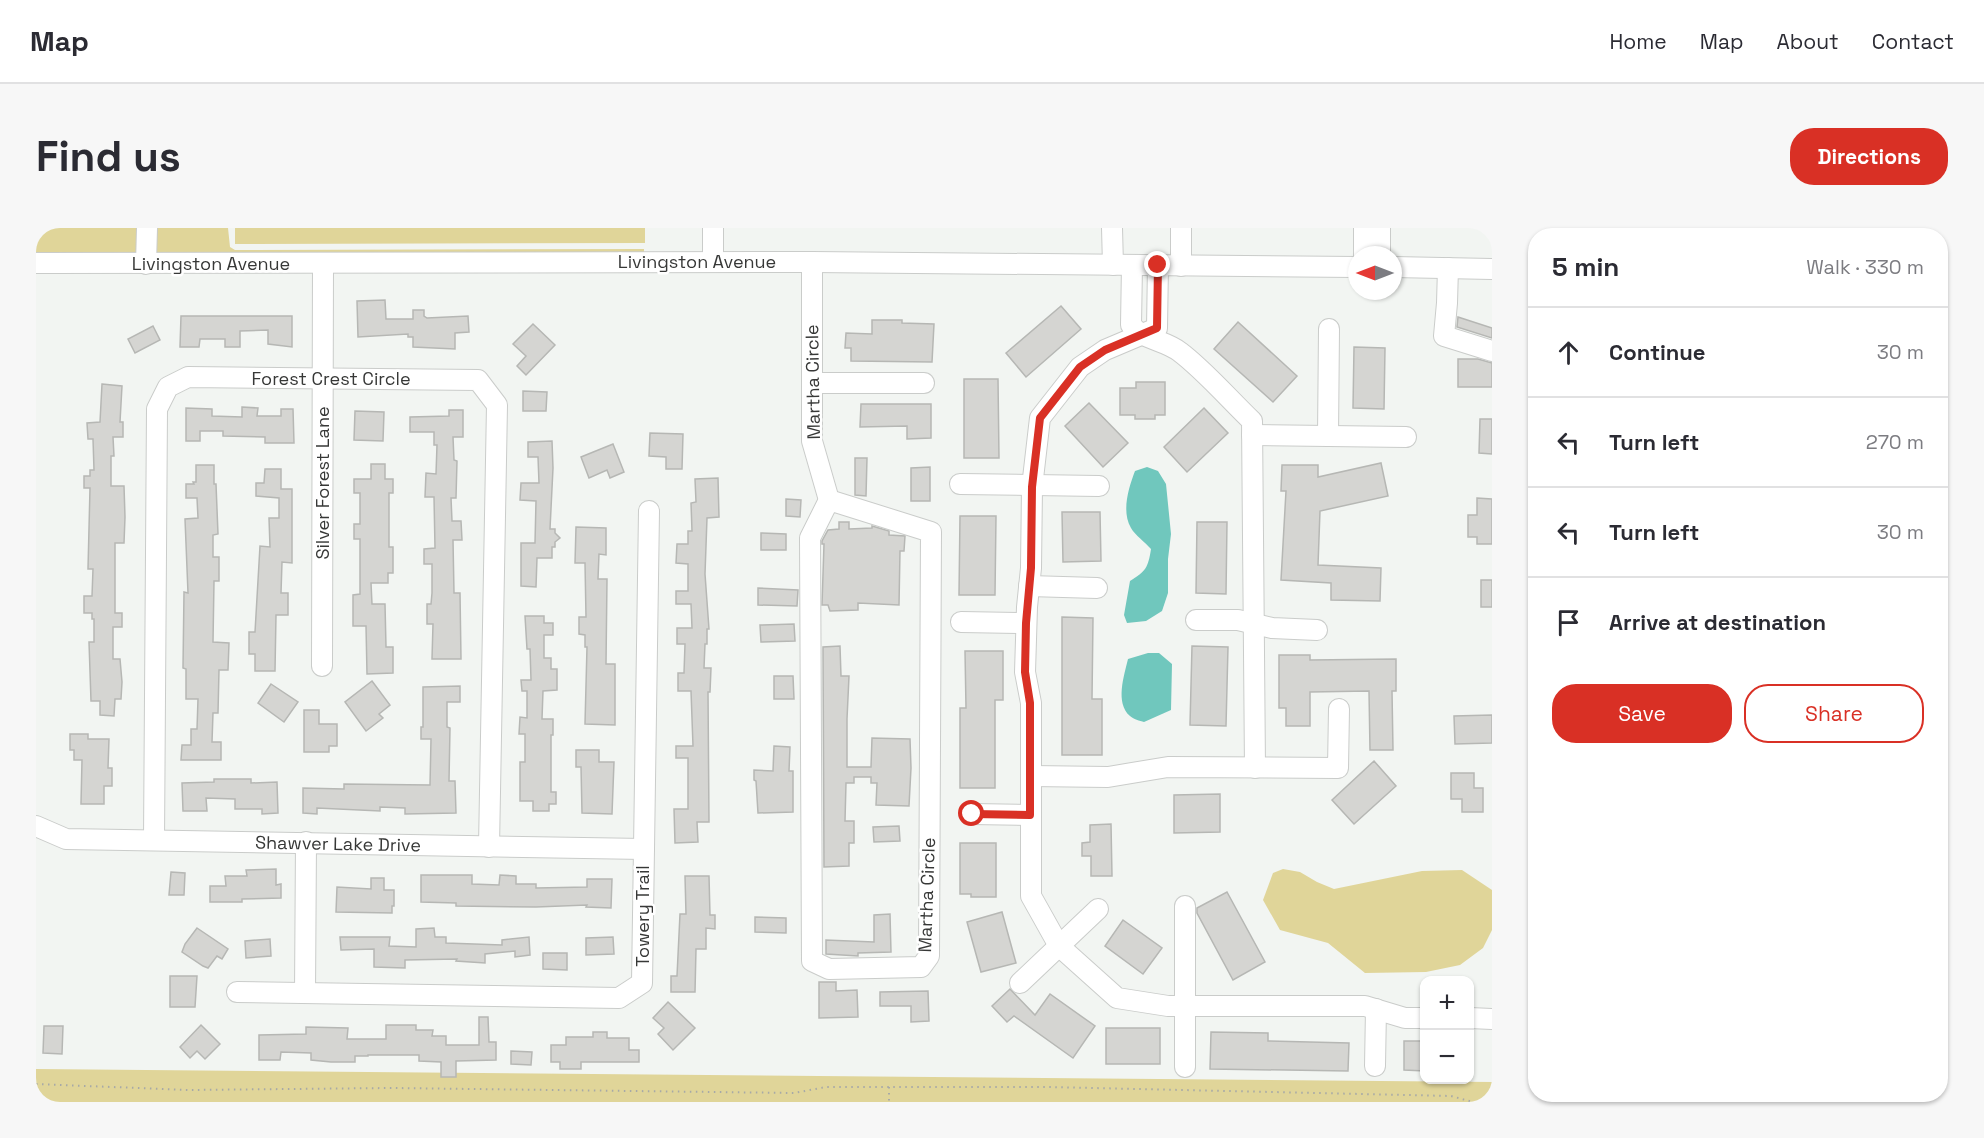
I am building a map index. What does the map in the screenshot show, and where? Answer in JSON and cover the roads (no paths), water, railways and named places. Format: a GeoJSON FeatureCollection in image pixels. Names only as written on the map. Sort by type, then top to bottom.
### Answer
{"type":"FeatureCollection","features":[{"type":"Feature","properties":{"kind":"street"},"geometry":{"type":"LineString","coordinates":[[147,228],[147,264]]}},
{"type":"Feature","properties":{"kind":"street"},"geometry":{"type":"LineString","coordinates":[[713,228],[713,262]]}},
{"type":"Feature","properties":{"kind":"street"},"geometry":{"type":"LineString","coordinates":[[1112,228],[1123,265],[1131,325],[1143,335],[1179,351],[1252,421],[1255,768]]}},
{"type":"Feature","properties":{"kind":"street"},"geometry":{"type":"LineString","coordinates":[[1181,228],[1181,266]]}},
{"type":"Feature","properties":{"kind":"street"},"geometry":{"type":"LineString","coordinates":[[1364,228],[1364,246]]}},
{"type":"Feature","properties":{"kind":"street"},"geometry":{"type":"LineString","coordinates":[[1380,228],[1380,246]]}},
{"type":"Feature","properties":{"kind":"street","name":"Livingston Avenue"},"geometry":{"type":"LineString","coordinates":[[36,263],[812,262],[1348,267]]}},
{"type":"Feature","properties":{"kind":"street","name":"Martha Circle"},"geometry":{"type":"LineString","coordinates":[[812,262],[812,441],[829,500],[810,538],[812,961],[829,969],[921,967],[929,956],[931,532],[829,500]]}},
{"type":"Feature","properties":{"kind":"street","name":"Silver Forest Lane"},"geometry":{"type":"LineString","coordinates":[[322,666],[324,264]]}},
{"type":"Feature","properties":{"kind":"street"},"geometry":{"type":"LineString","coordinates":[[1158,265],[1157,328],[1105,350],[1080,367],[1040,418],[1032,487],[1026,623],[1025,672],[1030,703],[1030,896],[1059,946],[1117,998],[1168,1006],[1365,1006],[1405,1017],[1420,1018]]}},
{"type":"Feature","properties":{"kind":"street"},"geometry":{"type":"LineString","coordinates":[[1402,267],[1492,269]]}},
{"type":"Feature","properties":{"kind":"street"},"geometry":{"type":"LineString","coordinates":[[1448,268],[1448,303],[1444,336],[1492,351]]}},
{"type":"Feature","properties":{"kind":"street"},"geometry":{"type":"LineString","coordinates":[[1328,436],[1329,329]]}},
{"type":"Feature","properties":{"kind":"street","name":"Forest Crest Circle"},"geometry":{"type":"LineString","coordinates":[[154,840],[158,409],[168,387],[188,377],[478,380],[497,405],[489,847]]}},
{"type":"Feature","properties":{"kind":"street"},"geometry":{"type":"LineString","coordinates":[[812,383],[924,383]]}},
{"type":"Feature","properties":{"kind":"street"},"geometry":{"type":"LineString","coordinates":[[1252,435],[1406,437]]}},
{"type":"Feature","properties":{"kind":"street"},"geometry":{"type":"LineString","coordinates":[[960,484],[1032,487],[1099,486]]}},
{"type":"Feature","properties":{"kind":"street","name":"Towery Trail"},"geometry":{"type":"LineString","coordinates":[[237,992],[619,998],[642,983],[649,511]]}},
{"type":"Feature","properties":{"kind":"street"},"geometry":{"type":"LineString","coordinates":[[1029,586],[1097,588]]}},
{"type":"Feature","properties":{"kind":"street"},"geometry":{"type":"LineString","coordinates":[[1196,620],[1238,620],[1272,628],[1317,630]]}},
{"type":"Feature","properties":{"kind":"street"},"geometry":{"type":"LineString","coordinates":[[961,622],[1026,623]]}},
{"type":"Feature","properties":{"kind":"street"},"geometry":{"type":"LineString","coordinates":[[1030,776],[1108,777],[1168,767],[1338,768],[1338,709]]}},
{"type":"Feature","properties":{"kind":"street"},"geometry":{"type":"LineString","coordinates":[[972,814],[1030,815]]}},
{"type":"Feature","properties":{"kind":"street","name":"Shawver Lake Drive"},"geometry":{"type":"LineString","coordinates":[[36,826],[66,839],[644,849]]}},
{"type":"Feature","properties":{"kind":"street"},"geometry":{"type":"LineString","coordinates":[[305,993],[306,842]]}},
{"type":"Feature","properties":{"kind":"street"},"geometry":{"type":"LineString","coordinates":[[1185,906],[1185,1067]]}},
{"type":"Feature","properties":{"kind":"street"},"geometry":{"type":"LineString","coordinates":[[1020,983],[1098,909]]}},
{"type":"Feature","properties":{"kind":"street"},"geometry":{"type":"LineString","coordinates":[[1375,1066],[1376,1009]]}},
{"type":"Feature","properties":{"kind":"street"},"geometry":{"type":"LineString","coordinates":[[1474,1018],[1492,1019]]}},
{"type":"Feature","properties":{"kind":"water"},"geometry":{"type":"Polygon","coordinates":[[[1147,467],[1158,471],[1166,484],[1171,534],[1168,593],[1162,611],[1146,621],[1127,623],[1124,615],[1130,581],[1145,568],[1151,549],[1131,528],[1126,507],[1127,499],[1135,471],[1147,467]]]}},
{"type":"Feature","properties":{"kind":"water"},"geometry":{"type":"Polygon","coordinates":[[[1148,653],[1159,653],[1172,664],[1171,710],[1144,722],[1131,717],[1125,711],[1122,689],[1128,659],[1148,653]]]}}]}
